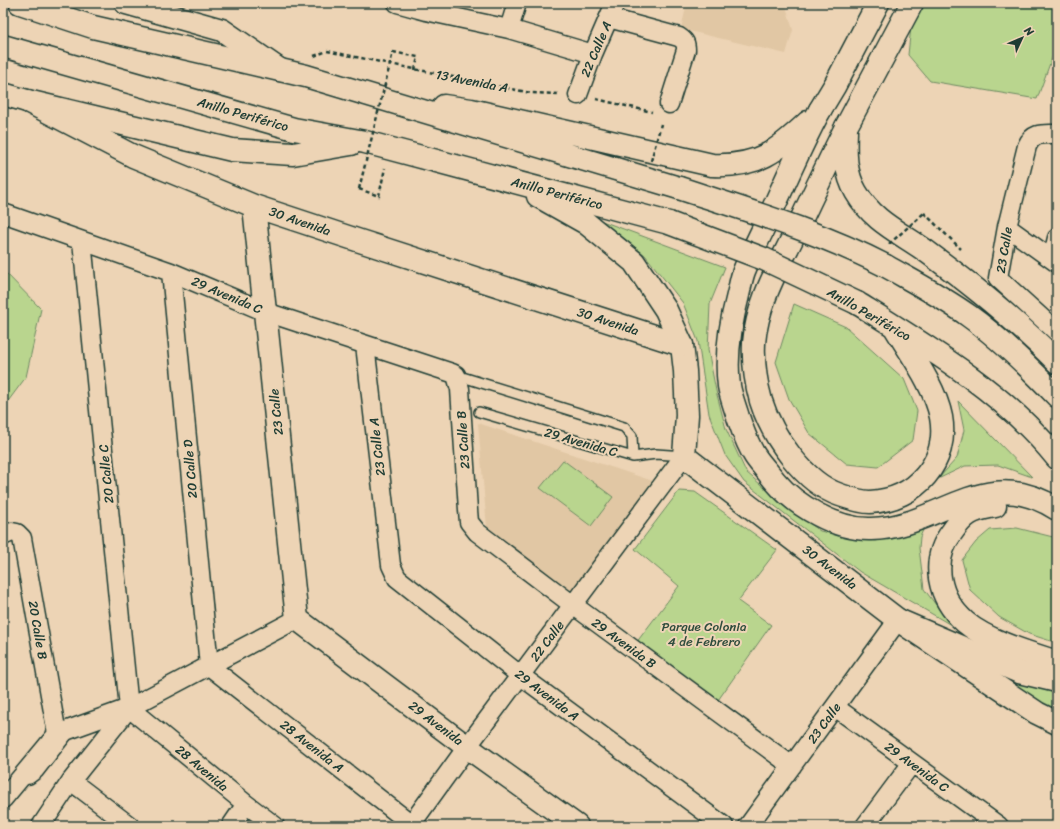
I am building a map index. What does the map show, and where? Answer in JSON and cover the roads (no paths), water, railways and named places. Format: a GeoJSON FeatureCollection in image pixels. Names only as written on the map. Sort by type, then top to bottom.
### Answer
{"type":"FeatureCollection","features":[{"type":"Feature","properties":{"kind":"main road"},"geometry":{"type":"LineString","coordinates":[[20,3],[93,27],[306,76],[679,188],[782,222],[862,254],[886,257],[993,334],[1057,396]]}},
{"type":"Feature","properties":{"kind":"main road"},"geometry":{"type":"LineString","coordinates":[[126,3],[222,30],[280,70]]}},
{"type":"Feature","properties":{"kind":"main road"},"geometry":{"type":"LineString","coordinates":[[878,3],[835,85],[807,134],[744,272],[730,324],[727,363],[730,388],[744,436],[755,456],[780,487],[824,519],[854,528],[870,530],[900,526],[966,499],[990,492],[1018,493],[1032,496],[1057,509]]}},
{"type":"Feature","properties":{"kind":"main road"},"geometry":{"type":"LineString","coordinates":[[894,326],[925,377],[938,407],[942,428],[940,452],[927,476],[918,484],[908,491],[883,500],[869,502],[839,495],[823,487],[808,475],[782,443],[762,402],[757,384],[754,362],[754,344],[757,326],[766,294],[846,127],[912,3]]}},
{"type":"Feature","properties":{"kind":"main road","name":"Anillo Periférico"},"geometry":{"type":"LineString","coordinates":[[3,46],[294,129],[365,142],[669,223],[764,259],[857,303],[940,356],[990,392],[1045,444],[1057,458]]}},
{"type":"Feature","properties":{"kind":"main road","name":"30 Avenida"},"geometry":{"type":"LineString","coordinates":[[3,94],[27,101],[133,156],[254,206],[682,345]]}},
{"type":"Feature","properties":{"kind":"main road"},"geometry":{"type":"LineString","coordinates":[[385,100],[471,110],[712,165],[726,166],[752,161],[778,149],[820,110]]}},
{"type":"Feature","properties":{"kind":"main road"},"geometry":{"type":"LineString","coordinates":[[27,101],[232,150],[293,154],[365,142]]}},
{"type":"Feature","properties":{"kind":"main road"},"geometry":{"type":"LineString","coordinates":[[846,127],[845,158],[850,180],[856,192],[873,215],[978,290],[1033,338],[1057,362]]}},
{"type":"Feature","properties":{"kind":"main road"},"geometry":{"type":"LineString","coordinates":[[512,182],[586,223],[634,262],[666,310],[682,345],[687,415],[684,456]]}},
{"type":"Feature","properties":{"kind":"main road","name":"23 Calle"},"geometry":{"type":"LineString","coordinates":[[254,206],[297,619]]}},
{"type":"Feature","properties":{"kind":"main road","name":"30 Avenida"},"geometry":{"type":"LineString","coordinates":[[684,456],[898,620],[1037,713],[1057,723]]}},
{"type":"Feature","properties":{"kind":"main road"},"geometry":{"type":"LineString","coordinates":[[1057,514],[1031,506],[1006,504],[980,509],[969,514],[960,521],[945,541],[941,552],[939,576],[941,588],[954,610],[974,628],[1022,651],[1057,662]]}},
{"type":"Feature","properties":{"kind":"main road","name":"29 Avenida"},"geometry":{"type":"LineString","coordinates":[[297,619],[467,746],[578,826]]}},
{"type":"Feature","properties":{"kind":"main road"},"geometry":{"type":"LineString","coordinates":[[898,620],[1019,672],[1057,681]]}},
{"type":"Feature","properties":{"kind":"street"},"geometry":{"type":"LineString","coordinates":[[397,3],[427,7],[510,29],[593,54]]}},
{"type":"Feature","properties":{"kind":"street"},"geometry":{"type":"LineString","coordinates":[[510,29],[517,3]]}},
{"type":"Feature","properties":{"kind":"street"},"geometry":{"type":"LineString","coordinates":[[612,10],[684,40],[686,50],[664,109]]}},
{"type":"Feature","properties":{"kind":"street","name":"22 Calle A"},"geometry":{"type":"LineString","coordinates":[[578,95],[593,54],[612,10]]}},
{"type":"Feature","properties":{"kind":"street","name":"23 Calle"},"geometry":{"type":"LineString","coordinates":[[1057,134],[1036,135],[1031,138],[1027,146],[1007,226],[998,278],[1057,332]]}},
{"type":"Feature","properties":{"kind":"street","name":"29 Avenida C"},"geometry":{"type":"LineString","coordinates":[[3,214],[172,272],[266,312],[454,374]]}},
{"type":"Feature","properties":{"kind":"street"},"geometry":{"type":"LineString","coordinates":[[1007,226],[1054,261],[1057,238]]}},
{"type":"Feature","properties":{"kind":"street","name":"20 Calle C"},"geometry":{"type":"LineString","coordinates":[[82,241],[129,708]]}},
{"type":"Feature","properties":{"kind":"street","name":"20 Calle D"},"geometry":{"type":"LineString","coordinates":[[172,272],[209,666]]}},
{"type":"Feature","properties":{"kind":"street","name":"23 Calle A"},"geometry":{"type":"LineString","coordinates":[[365,345],[389,549]]}},
{"type":"Feature","properties":{"kind":"street","name":"23 Calle B"},"geometry":{"type":"LineString","coordinates":[[454,374],[460,389],[468,510]]}},
{"type":"Feature","properties":{"kind":"street","name":"22 Calle"},"geometry":{"type":"LineString","coordinates":[[412,825],[467,746],[521,676],[684,456]]}},
{"type":"Feature","properties":{"kind":"street","name":"29 Avenida B"},"geometry":{"type":"LineString","coordinates":[[468,510],[469,522],[477,532],[573,606],[792,766]]}},
{"type":"Feature","properties":{"kind":"street","name":"20 Calle B"},"geometry":{"type":"LineString","coordinates":[[8,534],[17,533],[22,538],[65,731]]}},
{"type":"Feature","properties":{"kind":"street","name":"29 Avenida A"},"geometry":{"type":"LineString","coordinates":[[389,549],[391,565],[397,578],[521,676],[724,826]]}},
{"type":"Feature","properties":{"kind":"street"},"geometry":{"type":"LineString","coordinates":[[3,799],[18,780],[65,731],[129,708],[297,619]]}},
{"type":"Feature","properties":{"kind":"street","name":"23 Calle"},"geometry":{"type":"LineString","coordinates":[[748,826],[898,620]]}},
{"type":"Feature","properties":{"kind":"street","name":"28 Avenida A"},"geometry":{"type":"LineString","coordinates":[[209,666],[412,825]]}},
{"type":"Feature","properties":{"kind":"street"},"geometry":{"type":"LineString","coordinates":[[41,826],[71,781],[129,708]]}},
{"type":"Feature","properties":{"kind":"street","name":"28 Avenida"},"geometry":{"type":"LineString","coordinates":[[129,708],[275,826]]}},
{"type":"Feature","properties":{"kind":"street","name":"29 Avenida C"},"geometry":{"type":"LineString","coordinates":[[835,708],[912,763],[978,820],[999,826]]}},
{"type":"Feature","properties":{"kind":"street"},"geometry":{"type":"LineString","coordinates":[[865,826],[912,763]]}},
{"type":"Feature","properties":{"kind":"street"},"geometry":{"type":"LineString","coordinates":[[71,781],[130,826]]}},
{"type":"Feature","properties":{"kind":"street"},"geometry":{"type":"LineString","coordinates":[[231,826],[246,804]]}},
{"type":"Feature","properties":{"kind":"lane"},"geometry":{"type":"LineString","coordinates":[[454,374],[624,427],[632,436],[633,457]]}},
{"type":"Feature","properties":{"kind":"lane","name":"29 Avenida C"},"geometry":{"type":"LineString","coordinates":[[479,412],[633,457],[656,454],[684,456]]}},
{"type":"Feature","properties":{"kind":"park label","name":"Parque Colonia 4 de Febrero"},"geometry":{"type":"Point","coordinates":[704,634]}}]}
